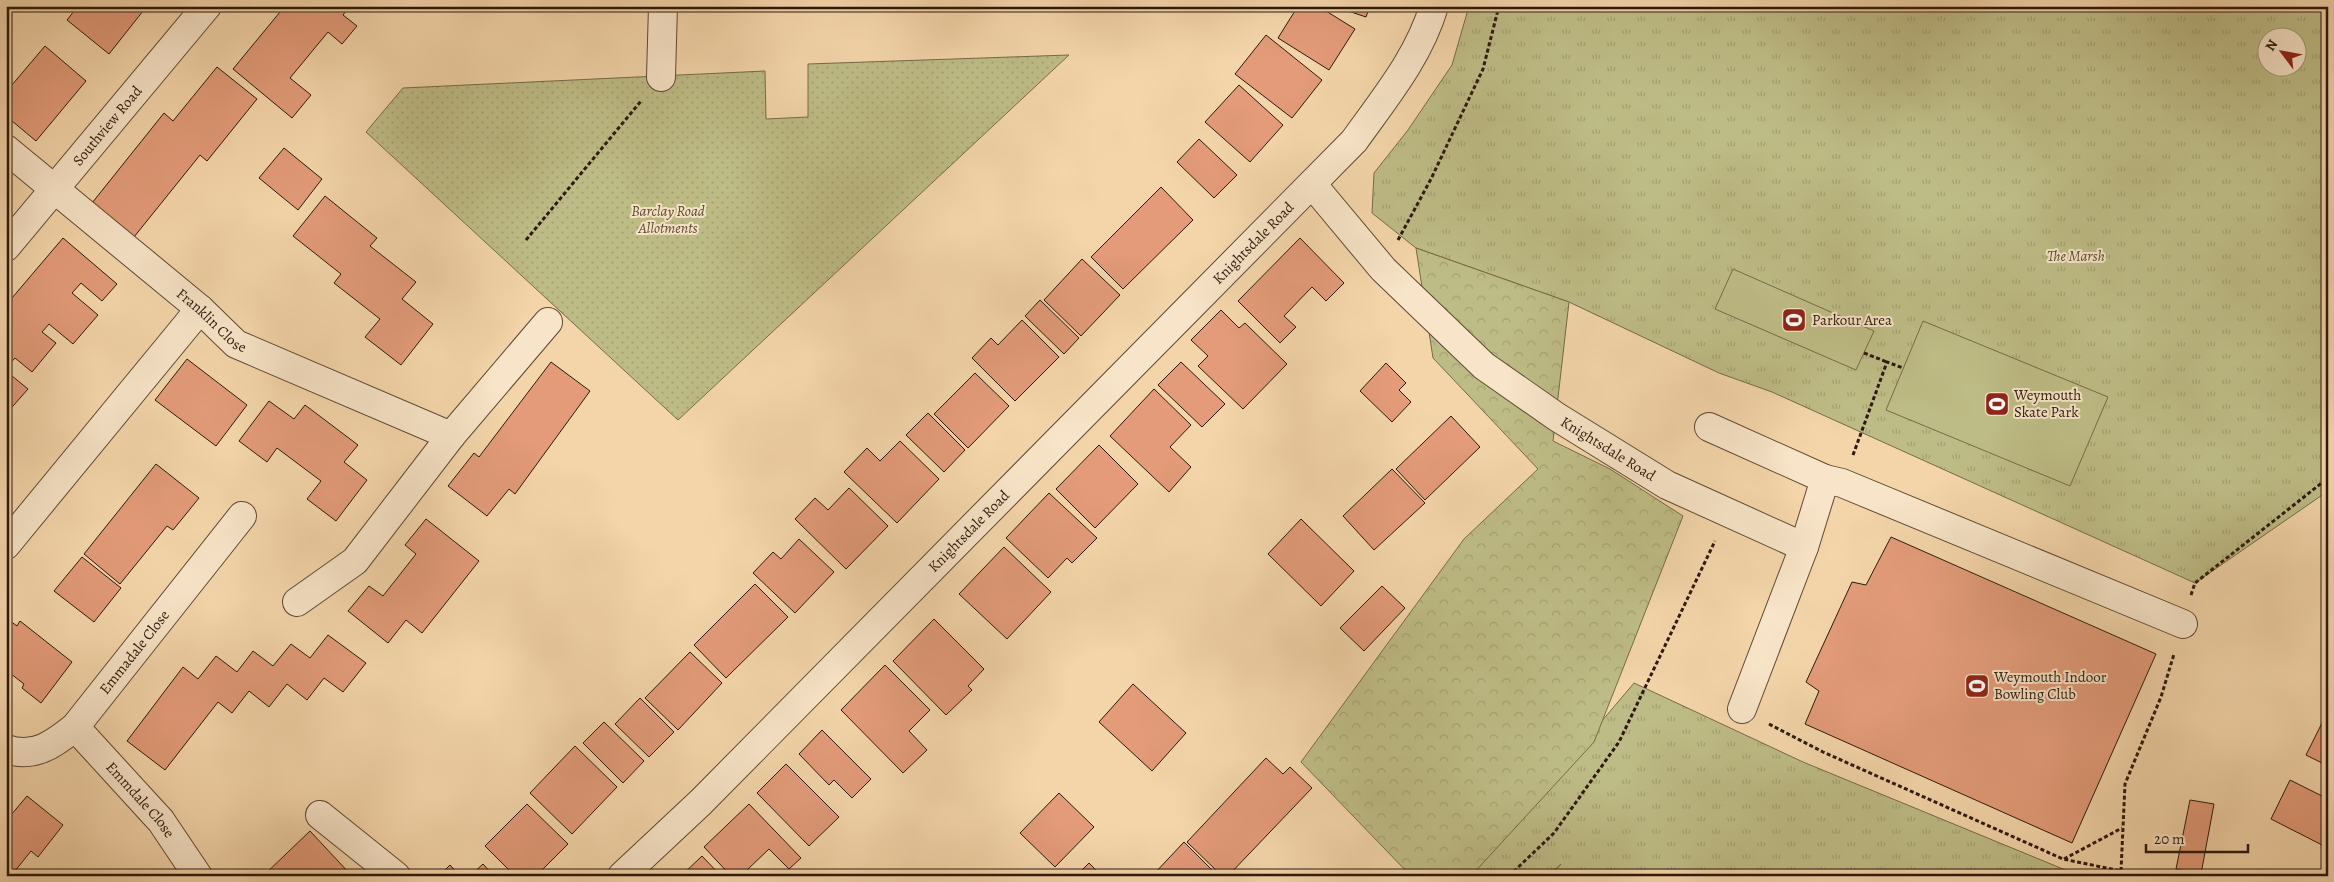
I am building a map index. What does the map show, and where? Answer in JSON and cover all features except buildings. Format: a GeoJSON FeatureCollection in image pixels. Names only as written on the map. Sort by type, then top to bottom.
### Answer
{"type":"FeatureCollection","features":[{"type":"Feature","properties":{"kind":"street","name":"Southview Road"},"geometry":{"type":"LineString","coordinates":[[6,247],[207,6]]}},
{"type":"Feature","properties":{"kind":"street"},"geometry":{"type":"LineString","coordinates":[[661,77],[662,6]]}},
{"type":"Feature","properties":{"kind":"street","name":"Knightsdale Road"},"geometry":{"type":"LineString","coordinates":[[622,876],[701,802],[1354,141],[1402,75],[1429,24],[1434,6]]}},
{"type":"Feature","properties":{"kind":"street","name":"Franklin Close"},"geometry":{"type":"LineString","coordinates":[[6,149],[200,309],[236,344],[451,436]]}},
{"type":"Feature","properties":{"kind":"street","name":"Knightsdale Road"},"geometry":{"type":"LineString","coordinates":[[1312,184],[1383,269],[1484,366],[1597,443],[1667,485],[1804,547]]}},
{"type":"Feature","properties":{"kind":"street"},"geometry":{"type":"LineString","coordinates":[[6,545],[200,309]]}},
{"type":"Feature","properties":{"kind":"street"},"geometry":{"type":"LineString","coordinates":[[298,602],[355,560],[451,436],[548,322]]}},
{"type":"Feature","properties":{"kind":"street"},"geometry":{"type":"LineString","coordinates":[[1709,427],[1834,481],[2183,624]]}},
{"type":"Feature","properties":{"kind":"street"},"geometry":{"type":"LineString","coordinates":[[1742,709],[1804,547],[1834,481]]}},
{"type":"Feature","properties":{"kind":"street","name":"Emmadale Close"},"geometry":{"type":"LineString","coordinates":[[6,749],[19,754],[51,746],[75,727],[242,516]]}},
{"type":"Feature","properties":{"kind":"street","name":"Emmdale Close"},"geometry":{"type":"LineString","coordinates":[[75,727],[161,821],[198,876]]}},
{"type":"Feature","properties":{"kind":"street"},"geometry":{"type":"LineString","coordinates":[[320,815],[396,876]]}},
{"type":"Feature","properties":{"kind":"path"},"geometry":{"type":"LineString","coordinates":[[1383,269],[1431,179],[1484,69],[1499,6]]}},
{"type":"Feature","properties":{"kind":"path"},"geometry":{"type":"LineString","coordinates":[[526,240],[661,77]]}},
{"type":"Feature","properties":{"kind":"path"},"geometry":{"type":"LineString","coordinates":[[1864,353],[1903,368]]}},
{"type":"Feature","properties":{"kind":"path"},"geometry":{"type":"LineString","coordinates":[[1834,481],[1887,362]]}},
{"type":"Feature","properties":{"kind":"path"},"geometry":{"type":"LineString","coordinates":[[2121,871],[2125,784],[2161,697],[2195,584],[2328,478]]}},
{"type":"Feature","properties":{"kind":"path"},"geometry":{"type":"LineString","coordinates":[[1509,876],[1554,833],[1619,742],[1728,512]]}},
{"type":"Feature","properties":{"kind":"path"},"geometry":{"type":"LineString","coordinates":[[1742,709],[1823,752],[2063,859],[2121,871],[2130,876]]}},
{"type":"Feature","properties":{"kind":"path"},"geometry":{"type":"LineString","coordinates":[[2063,859],[2122,827]]}},
{"type":"Feature","properties":{"kind":"green space","name":"The Marsh"},"geometry":{"type":"Polygon","coordinates":[[[1469,6],[2328,6],[2328,491],[2195,583],[1772,392],[1719,373],[1569,302],[1416,248],[1372,213],[1374,173],[1408,130],[1452,65],[1469,6]]]}},
{"type":"Feature","properties":{"kind":"green space","name":"Barclay Road Allotments"},"geometry":{"type":"Polygon","coordinates":[[[1069,55],[678,420],[366,132],[403,88],[765,71],[766,119],[808,117],[808,64],[1069,55]]]}},
{"type":"Feature","properties":{"kind":"green space"},"geometry":{"type":"Polygon","coordinates":[[[1416,248],[1569,302],[1553,441],[1610,469],[1683,516],[1594,742],[1471,876],[1405,876],[1409,874],[1301,762],[1464,539],[1538,469],[1433,358],[1416,248]]]}},
{"type":"Feature","properties":{"kind":"green space","name":"Parkour Area"},"geometry":{"type":"Polygon","coordinates":[[[1733,269],[1874,331],[1856,370],[1715,309],[1733,269]]]}},
{"type":"Feature","properties":{"kind":"green space","name":"Weymouth Skate Park"},"geometry":{"type":"Polygon","coordinates":[[[1923,321],[2108,397],[2070,486],[1886,410],[1923,321]]]}},
{"type":"Feature","properties":{"kind":"green space"},"geometry":{"type":"Polygon","coordinates":[[[1634,683],[1803,762],[2080,876],[1551,876],[1561,864],[1547,876],[1471,876],[1634,683]]]}},
{"type":"Feature","properties":{"kind":"place","name":"Parkour Area"},"geometry":{"type":"Point","coordinates":[1794,320]}},
{"type":"Feature","properties":{"kind":"place","name":"Weymouth Skate Park"},"geometry":{"type":"Point","coordinates":[1997,404]}},
{"type":"Feature","properties":{"kind":"place","name":"Weymouth Indoor Bowling Club"},"geometry":{"type":"Point","coordinates":[1977,686]}}]}
